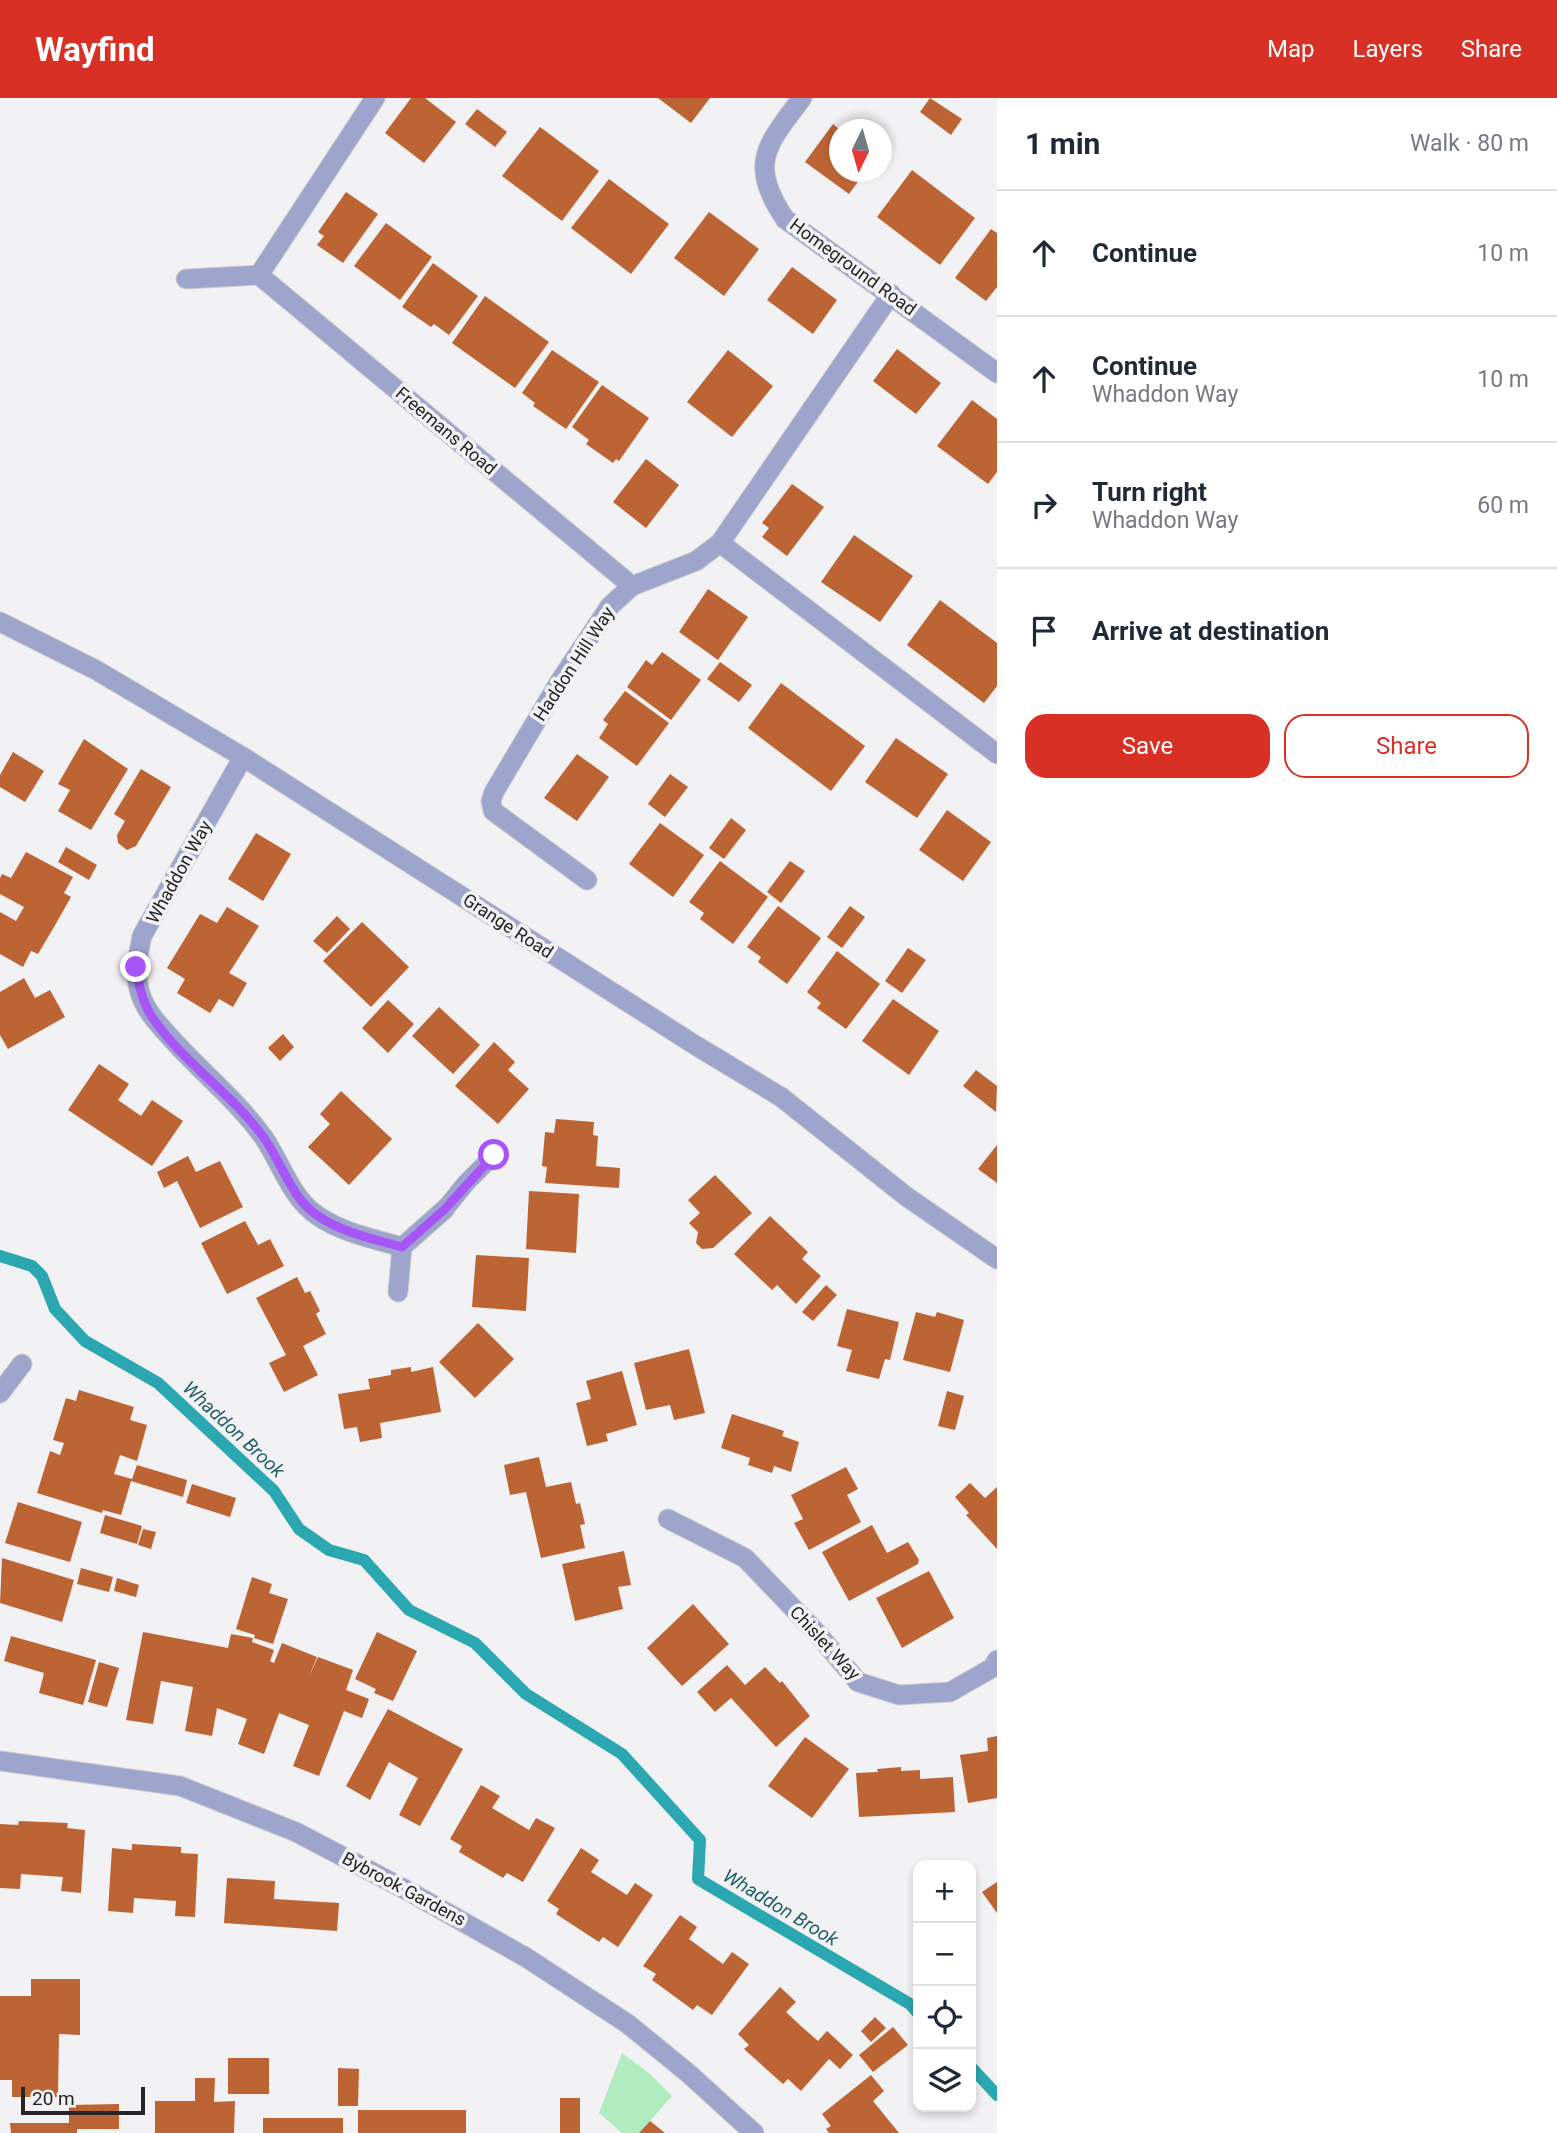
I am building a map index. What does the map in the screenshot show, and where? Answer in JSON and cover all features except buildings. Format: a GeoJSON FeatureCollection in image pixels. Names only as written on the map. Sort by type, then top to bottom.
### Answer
{"type":"FeatureCollection","features":[{"type":"Feature","properties":{"kind":"street"},"geometry":{"type":"LineString","coordinates":[[186,279],[259,275],[375,98]]}},
{"type":"Feature","properties":{"kind":"street","name":"Homeground Road"},"geometry":{"type":"LineString","coordinates":[[802,98],[774,136],[766,155],[763,177],[771,198],[785,219],[997,373]]}},
{"type":"Feature","properties":{"kind":"street","name":"Freemans Road"},"geometry":{"type":"LineString","coordinates":[[259,275],[632,586]]}},
{"type":"Feature","properties":{"kind":"street","name":"Haddon Hill Way"},"geometry":{"type":"LineString","coordinates":[[587,880],[514,829],[493,811],[491,801],[567,670],[610,606],[632,586],[696,561],[720,543],[891,294]]}},
{"type":"Feature","properties":{"kind":"street"},"geometry":{"type":"LineString","coordinates":[[720,543],[997,754]]}},
{"type":"Feature","properties":{"kind":"street","name":"Grange Road"},"geometry":{"type":"LineString","coordinates":[[0,622],[96,670],[243,757],[781,1097],[907,1197],[996,1256]]}},
{"type":"Feature","properties":{"kind":"street","name":"Whaddon Way"},"geometry":{"type":"LineString","coordinates":[[243,757],[142,936],[136,967],[140,994],[160,1027],[249,1119],[264,1139],[294,1191],[316,1216],[350,1233],[402,1247]]}},
{"type":"Feature","properties":{"kind":"street"},"geometry":{"type":"LineString","coordinates":[[398,1292],[402,1247],[445,1209]]}},
{"type":"Feature","properties":{"kind":"street"},"geometry":{"type":"LineString","coordinates":[[0,1393],[22,1364]]}},
{"type":"Feature","properties":{"kind":"street","name":"Chislet Way"},"geometry":{"type":"LineString","coordinates":[[668,1519],[745,1558],[818,1634],[858,1682],[899,1695],[950,1692],[992,1668],[997,1660]]}},
{"type":"Feature","properties":{"kind":"street","name":"Bybrook Gardens"},"geometry":{"type":"LineString","coordinates":[[0,1761],[180,1786],[296,1832],[527,1958],[628,2024],[688,2073],[754,2133]]}},
{"type":"Feature","properties":{"kind":"lane"},"geometry":{"type":"LineString","coordinates":[[445,1209],[494,1155]]}},
{"type":"Feature","properties":{"kind":"green space"},"geometry":{"type":"Polygon","coordinates":[[[622,2053],[650,2074],[672,2096],[639,2133],[622,2133],[599,2113],[622,2053]]]}},
{"type":"Feature","properties":{"kind":"waterway","name":"Whaddon Brook"},"geometry":{"type":"LineString","coordinates":[[0,1256],[32,1266],[42,1276],[55,1309],[85,1341],[158,1383],[274,1491],[299,1529],[329,1550],[364,1560],[409,1610],[475,1643],[526,1694],[622,1754],[700,1840],[698,1879],[913,2007]]}},
{"type":"Feature","properties":{"kind":"waterway","name":"Whaddon Brook"},"geometry":{"type":"LineString","coordinates":[[976,2072],[997,2095]]}},
{"type":"Feature","properties":{"kind":"route"},"geometry":{"type":"LineString","coordinates":[[136,967],[140,994],[152,1017],[184,1054],[241,1110],[264,1139],[294,1191],[316,1216],[350,1233],[402,1247],[445,1209],[494,1155]]}}]}
